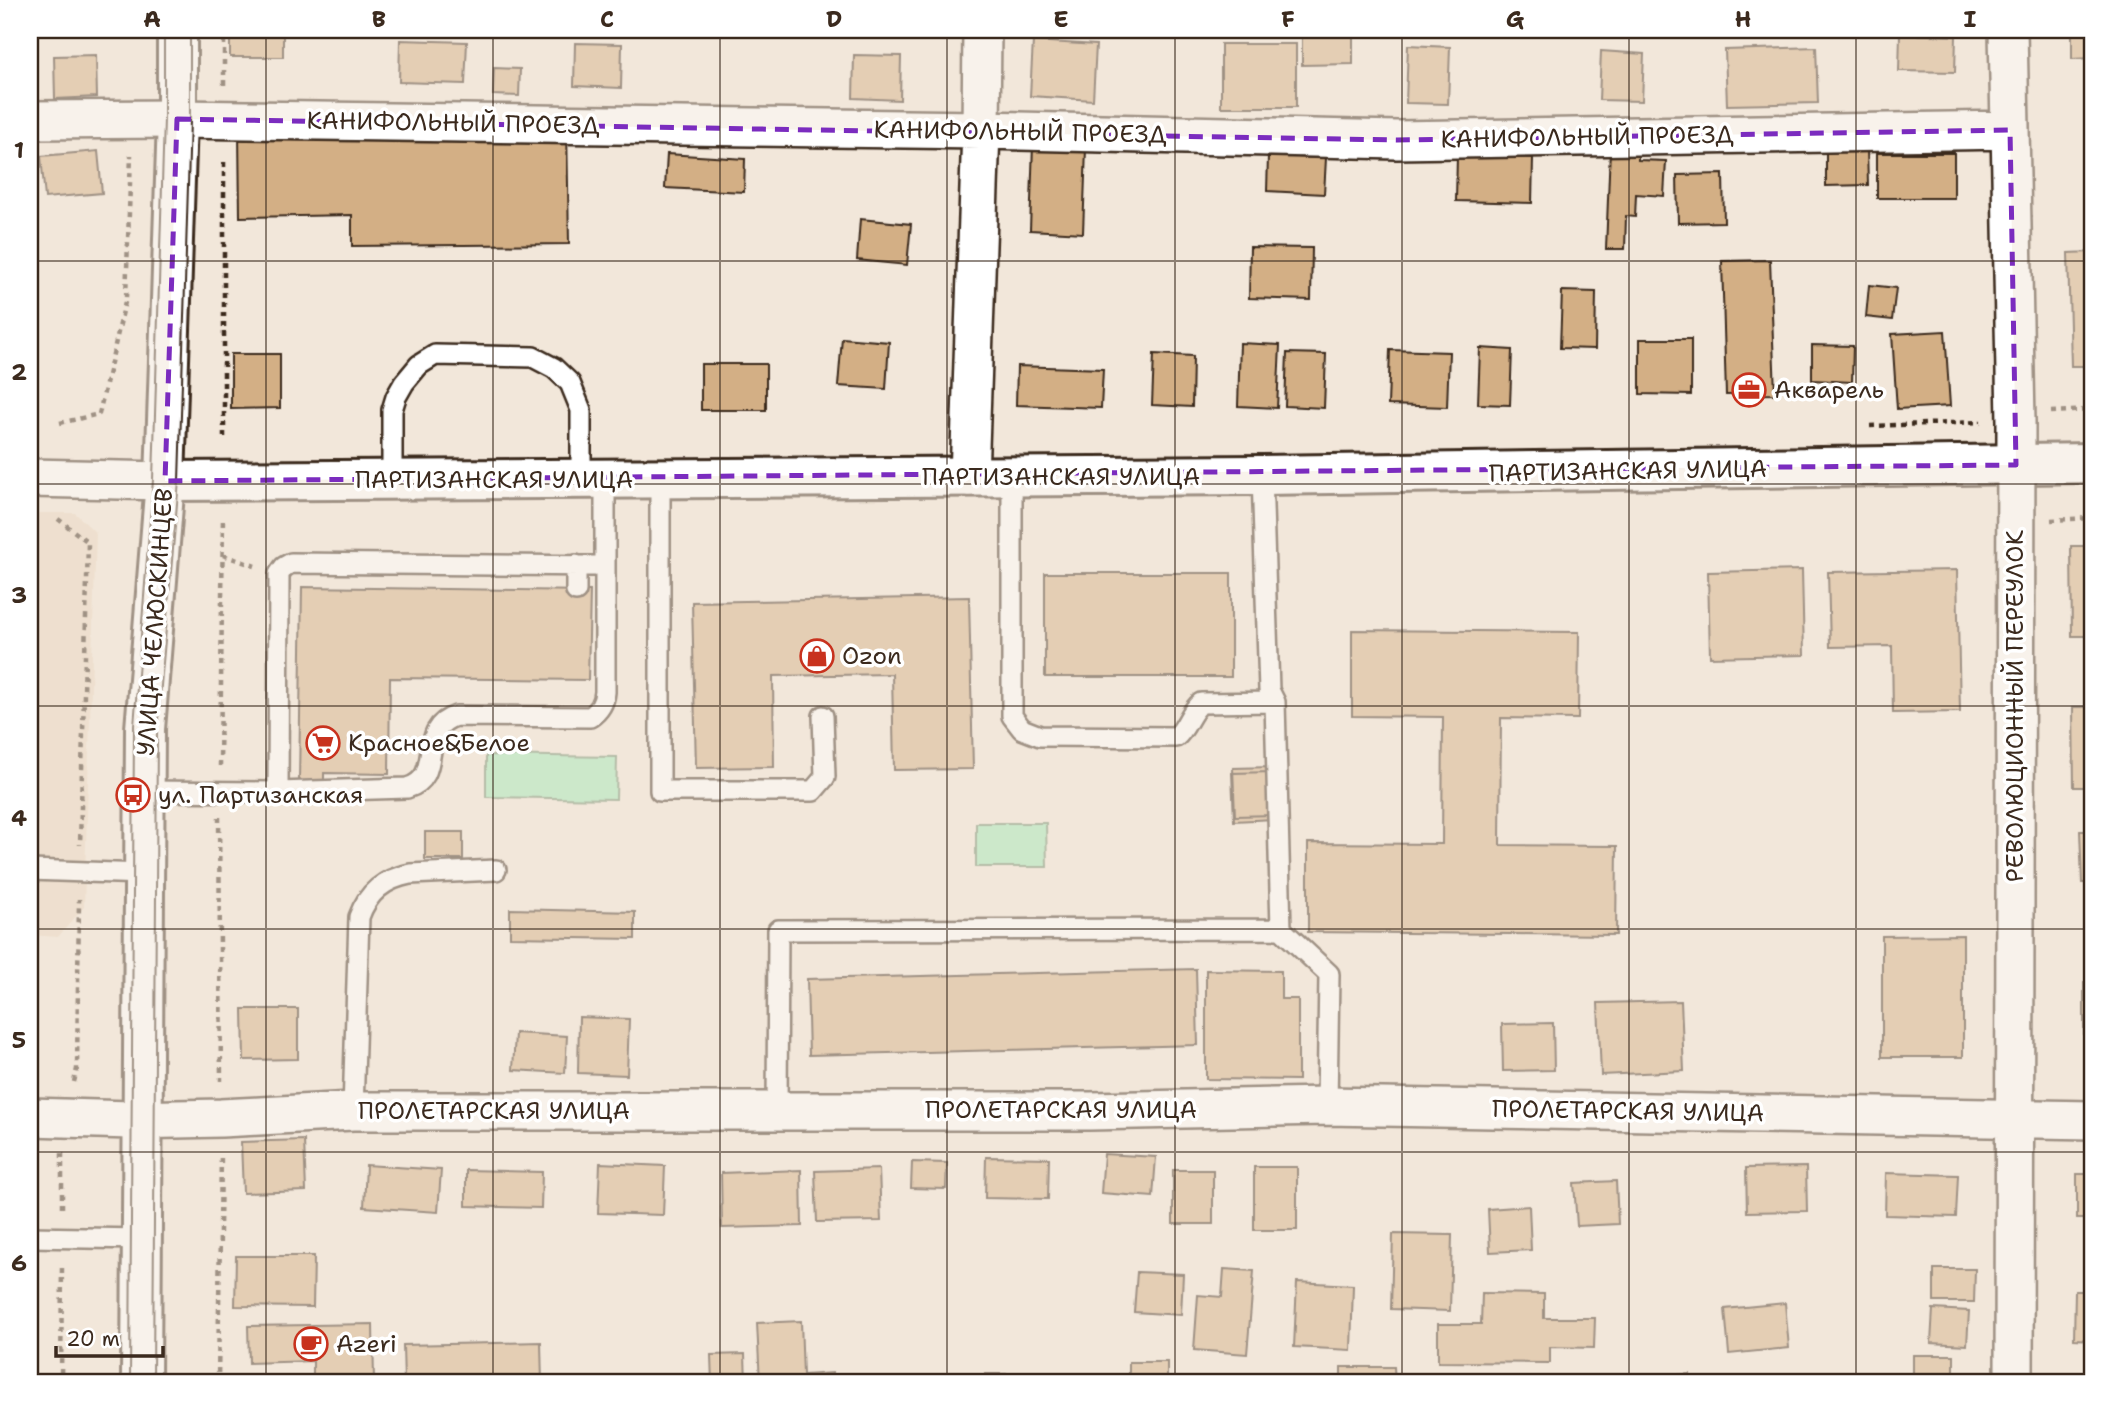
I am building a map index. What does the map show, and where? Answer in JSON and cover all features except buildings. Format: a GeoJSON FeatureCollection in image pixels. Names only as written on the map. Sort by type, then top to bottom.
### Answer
{"type":"FeatureCollection","features":[{"type":"Feature","properties":{"kind":"main road","name":"УЛИЦА ЧЕЛЮСКИНЦЕВ"},"geometry":{"type":"LineString","coordinates":[[141,1383],[145,729],[165,481],[177,119],[177,30]]}},
{"type":"Feature","properties":{"kind":"main road","name":"ПАРТИЗАНСКАЯ УЛИЦА"},"geometry":{"type":"LineString","coordinates":[[165,481],[1012,478],[2092,463]]}},
{"type":"Feature","properties":{"kind":"street"},"geometry":{"type":"LineString","coordinates":[[969,477],[982,30]]}},
{"type":"Feature","properties":{"kind":"street","name":"РЕВОЛЮЦИОННЫЙ ПЕРЕУЛОК"},"geometry":{"type":"LineString","coordinates":[[2008,30],[2016,421],[2014,1383]]}},
{"type":"Feature","properties":{"kind":"street","name":"КАНИФОЛЬНЫЙ ПРОЕЗД"},"geometry":{"type":"LineString","coordinates":[[30,120],[177,119],[981,130],[1396,140],[2010,130]]}},
{"type":"Feature","properties":{"kind":"street","name":"ПАРТИЗАНСКАЯ УЛИЦА"},"geometry":{"type":"LineString","coordinates":[[30,478],[165,481]]}},
{"type":"Feature","properties":{"kind":"street","name":"ПРОЛЕТАРСКАЯ УЛИЦА"},"geometry":{"type":"LineString","coordinates":[[46,1118],[142,1120],[353,1111],[1090,1111],[1327,1106],[2092,1121]]}},
{"type":"Feature","properties":{"kind":"lane"},"geometry":{"type":"LineString","coordinates":[[144,791],[278,792],[407,788],[414,786],[426,775],[435,731],[448,718],[590,717],[601,707],[605,692],[604,566],[581,410],[570,383],[554,368],[533,358],[435,355],[419,365],[396,397],[392,410],[392,481]]}},
{"type":"Feature","properties":{"kind":"lane"},"geometry":{"type":"LineString","coordinates":[[1262,475],[1269,690],[1275,702],[1281,929]]}},
{"type":"Feature","properties":{"kind":"lane"},"geometry":{"type":"LineString","coordinates":[[1012,478],[1012,716],[1022,729],[1040,736],[1176,737],[1182,732],[1197,706],[1202,703],[1275,702]]}},
{"type":"Feature","properties":{"kind":"lane"},"geometry":{"type":"LineString","coordinates":[[660,479],[660,791],[813,791],[825,777],[823,716]]}},
{"type":"Feature","properties":{"kind":"lane"},"geometry":{"type":"LineString","coordinates":[[278,792],[279,574],[284,567],[291,563],[604,566]]}},
{"type":"Feature","properties":{"kind":"lane"},"geometry":{"type":"LineString","coordinates":[[576,565],[576,591]]}},
{"type":"Feature","properties":{"kind":"lane"},"geometry":{"type":"LineString","coordinates":[[30,870],[144,874]]}},
{"type":"Feature","properties":{"kind":"lane"},"geometry":{"type":"LineString","coordinates":[[353,1111],[359,917],[371,893],[396,876],[496,870]]}},
{"type":"Feature","properties":{"kind":"lane"},"geometry":{"type":"LineString","coordinates":[[776,1111],[778,930],[1281,929],[1329,974],[1327,1106]]}},
{"type":"Feature","properties":{"kind":"lane"},"geometry":{"type":"LineString","coordinates":[[30,1237],[141,1239]]}},
{"type":"Feature","properties":{"kind":"path"},"geometry":{"type":"LineString","coordinates":[[224,30],[224,437]]}},
{"type":"Feature","properties":{"kind":"path"},"geometry":{"type":"LineString","coordinates":[[60,423],[99,414],[126,298],[132,119]]}},
{"type":"Feature","properties":{"kind":"path"},"geometry":{"type":"LineString","coordinates":[[1865,426],[2016,421],[2056,411],[2092,410]]}},
{"type":"Feature","properties":{"kind":"path"},"geometry":{"type":"LineString","coordinates":[[58,519],[88,542],[77,1069],[73,1087],[46,1118],[62,1237],[61,1383]]}},
{"type":"Feature","properties":{"kind":"path"},"geometry":{"type":"LineString","coordinates":[[218,1383],[221,1118]]}},
{"type":"Feature","properties":{"kind":"highlighted area"},"geometry":{"type":"Polygon","coordinates":[[[177,119],[1397,140],[2010,130],[2016,465],[165,481],[177,119]]]}},
{"type":"Feature","properties":{"kind":"shaded area"},"geometry":{"type":"Polygon","coordinates":[[[30,513],[75,513],[96,533],[84,907],[58,937],[30,935],[30,513]]]}},
{"type":"Feature","properties":{"kind":"green space"},"geometry":{"type":"Polygon","coordinates":[[[486,755],[617,757],[616,799],[486,797],[486,755]]]}},
{"type":"Feature","properties":{"kind":"green space"},"geometry":{"type":"Polygon","coordinates":[[[976,823],[1046,823],[1047,867],[976,867],[976,823]]]}},
{"type":"Feature","properties":{"kind":"tram line"},"geometry":{"type":"LineString","coordinates":[[130,1383],[134,726],[153,480],[164,119],[164,30]]}},
{"type":"Feature","properties":{"kind":"tram line"},"geometry":{"type":"LineString","coordinates":[[153,1383],[157,731],[179,481],[190,120],[190,30]]}},
{"type":"Feature","properties":{"kind":"place","name":"Акварель"},"geometry":{"type":"Point","coordinates":[1749,390]}},
{"type":"Feature","properties":{"kind":"place","name":"Ozon"},"geometry":{"type":"Point","coordinates":[817,656]}},
{"type":"Feature","properties":{"kind":"place","name":"Красное&Белое"},"geometry":{"type":"Point","coordinates":[323,743]}},
{"type":"Feature","properties":{"kind":"place","name":"ул. Партизанская"},"geometry":{"type":"Point","coordinates":[133,795]}},
{"type":"Feature","properties":{"kind":"place","name":"Azeri"},"geometry":{"type":"Point","coordinates":[311,1344]}}]}
